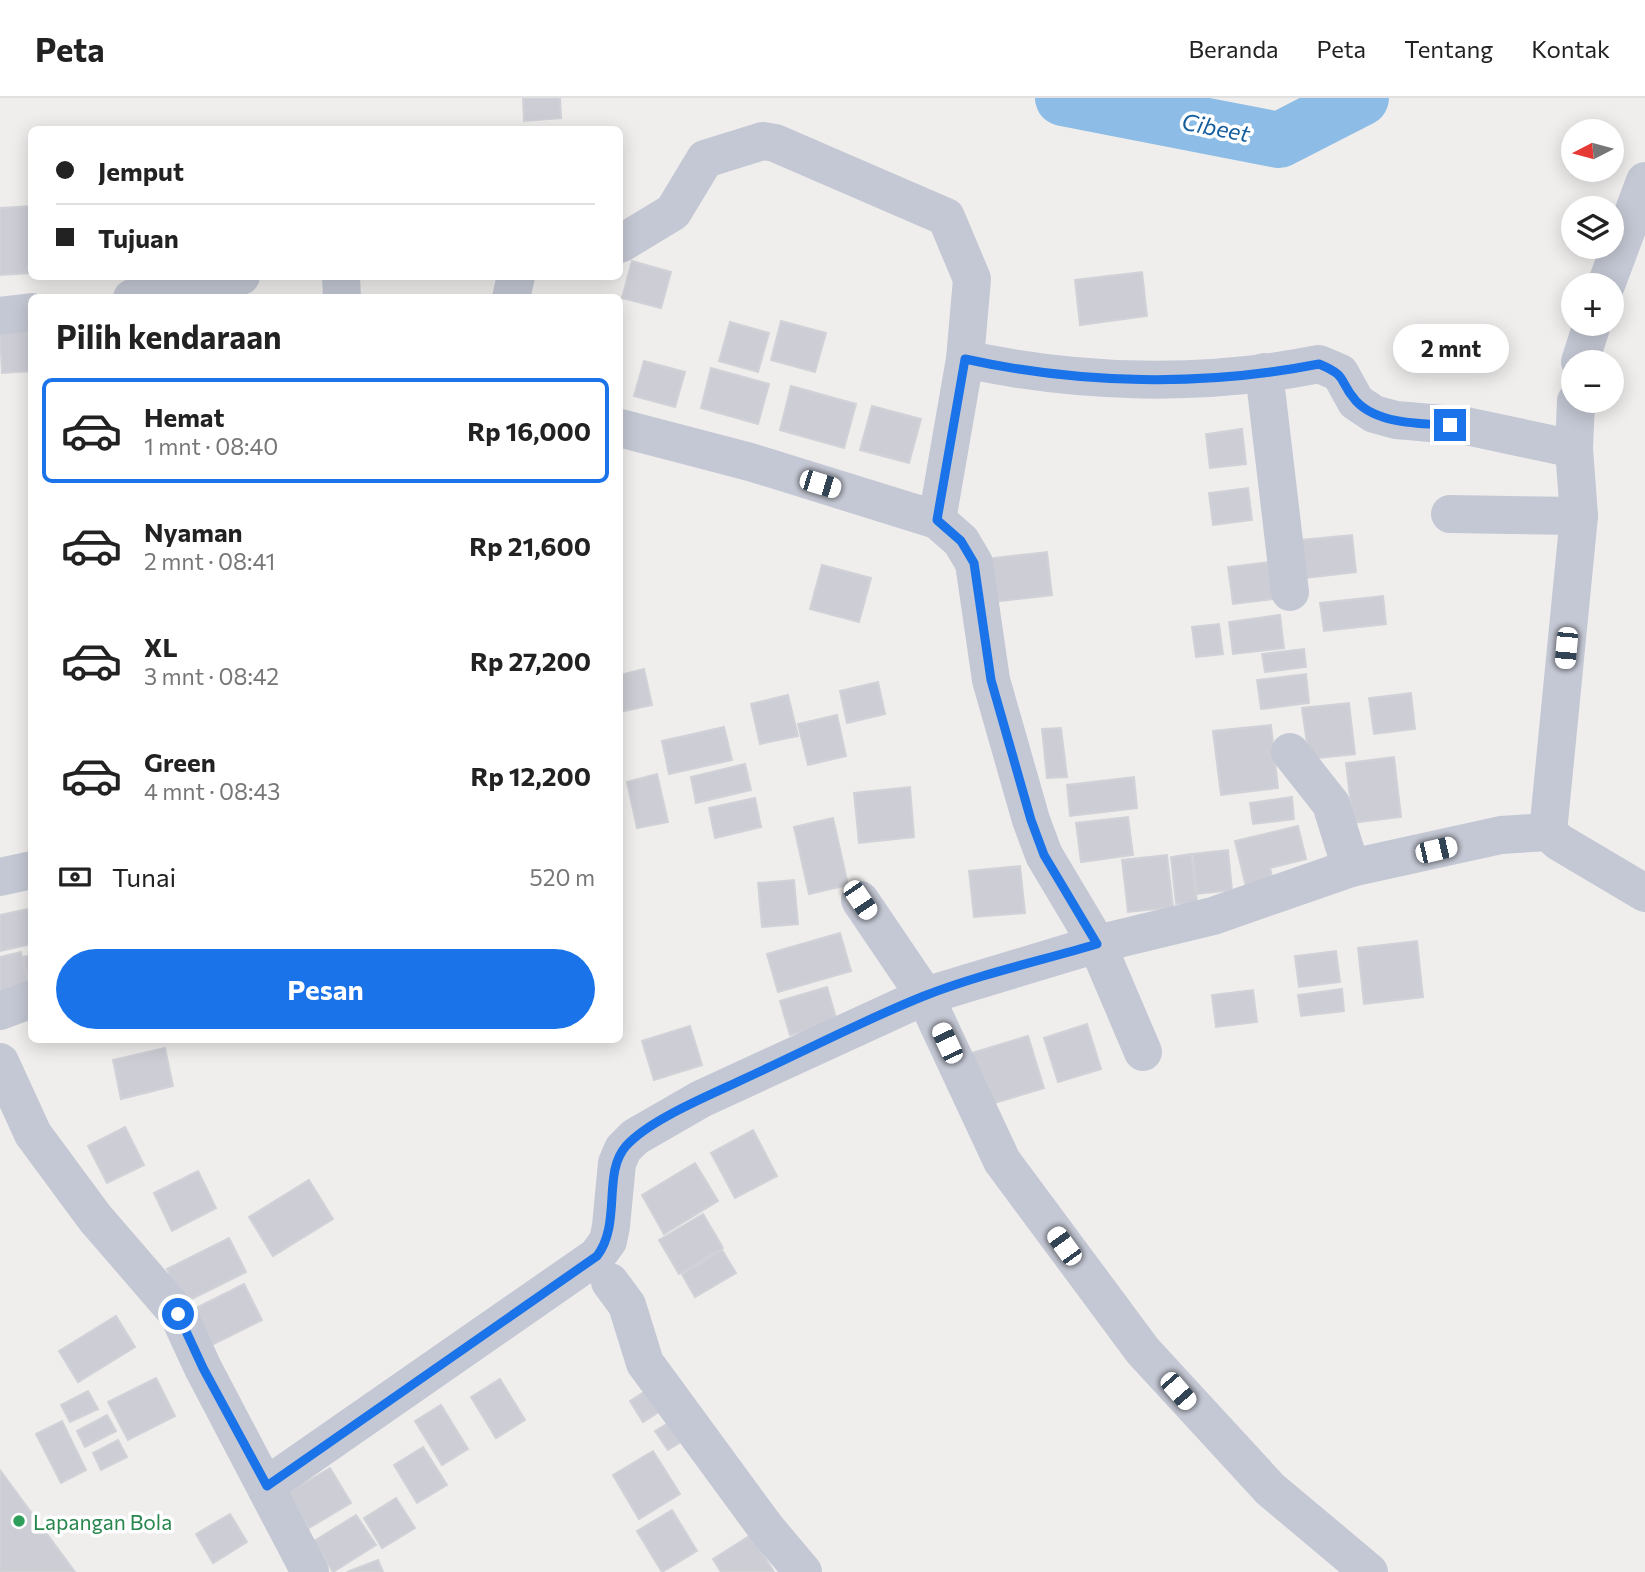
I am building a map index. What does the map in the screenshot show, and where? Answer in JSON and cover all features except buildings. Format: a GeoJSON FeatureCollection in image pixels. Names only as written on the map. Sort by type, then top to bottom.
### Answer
{"type":"FeatureCollection","features":[{"type":"Feature","properties":{"kind":"street"},"geometry":{"type":"LineString","coordinates":[[623,242],[673,212],[705,159],[763,141],[775,143],[946,217],[972,279],[965,359],[937,520]]}},
{"type":"Feature","properties":{"kind":"street"},"geometry":{"type":"LineString","coordinates":[[1610,273],[1645,181]]}},
{"type":"Feature","properties":{"kind":"street"},"geometry":{"type":"LineString","coordinates":[[174,293],[225,280]]}},
{"type":"Feature","properties":{"kind":"street"},"geometry":{"type":"LineString","coordinates":[[0,316],[28,312]]}},
{"type":"Feature","properties":{"kind":"street"},"geometry":{"type":"LineString","coordinates":[[965,359],[1026,372],[1160,380],[1264,372],[1319,364],[1340,373],[1356,402],[1374,414],[1396,420],[1466,426],[1574,449]]}},
{"type":"Feature","properties":{"kind":"street"},"geometry":{"type":"LineString","coordinates":[[1264,372],[1290,592]]}},
{"type":"Feature","properties":{"kind":"street"},"geometry":{"type":"LineString","coordinates":[[1548,832],[1579,516],[1574,449],[1576,413]]}},
{"type":"Feature","properties":{"kind":"street"},"geometry":{"type":"LineString","coordinates":[[623,429],[750,462],[937,520],[961,541],[974,563],[991,680],[1031,820],[1044,855],[1097,944],[1143,1052]]}},
{"type":"Feature","properties":{"kind":"street"},"geometry":{"type":"LineString","coordinates":[[1450,514],[1579,516]]}},
{"type":"Feature","properties":{"kind":"street"},"geometry":{"type":"LineString","coordinates":[[1290,752],[1331,804],[1351,868]]}},
{"type":"Feature","properties":{"kind":"street"},"geometry":{"type":"LineString","coordinates":[[267,1486],[597,1256],[608,1241],[617,1163],[623,1149],[635,1137],[701,1099],[925,996],[1097,944],[1213,915],[1351,868],[1501,835],[1548,832],[1559,842],[1645,894]]}},
{"type":"Feature","properties":{"kind":"street"},"geometry":{"type":"LineString","coordinates":[[0,877],[28,871]]}},
{"type":"Feature","properties":{"kind":"street"},"geometry":{"type":"LineString","coordinates":[[860,900],[925,996],[1002,1161],[1143,1351],[1270,1489],[1369,1572]]}},
{"type":"Feature","properties":{"kind":"street"},"geometry":{"type":"LineString","coordinates":[[0,1011],[28,1000]]}},
{"type":"Feature","properties":{"kind":"street"},"geometry":{"type":"LineString","coordinates":[[0,1062],[33,1134],[95,1218],[178,1314],[203,1368],[310,1572]]}},
{"type":"Feature","properties":{"kind":"street"},"geometry":{"type":"LineString","coordinates":[[610,1282],[627,1305],[645,1363],[803,1572]]}},
{"type":"Feature","properties":{"kind":"waterway","name":"Cibeet"},"geometry":{"type":"LineString","coordinates":[[1063,98],[1279,140],[1361,98]]}},
{"type":"Feature","properties":{"kind":"place","name":"Lapangan Bola"},"geometry":{"type":"Point","coordinates":[19,1521]}},
{"type":"Feature","properties":{"kind":"route"},"geometry":{"type":"LineString","coordinates":[[178,1314],[203,1368],[267,1486],[597,1256],[608,1241],[617,1163],[623,1149],[635,1137],[701,1099],[925,996],[1097,944],[1044,855],[1031,820],[991,680],[974,563],[961,541],[937,520],[965,359],[1026,372],[1160,380],[1264,372],[1319,364],[1340,373],[1356,402],[1374,414],[1396,420],[1450,425]]}}]}
